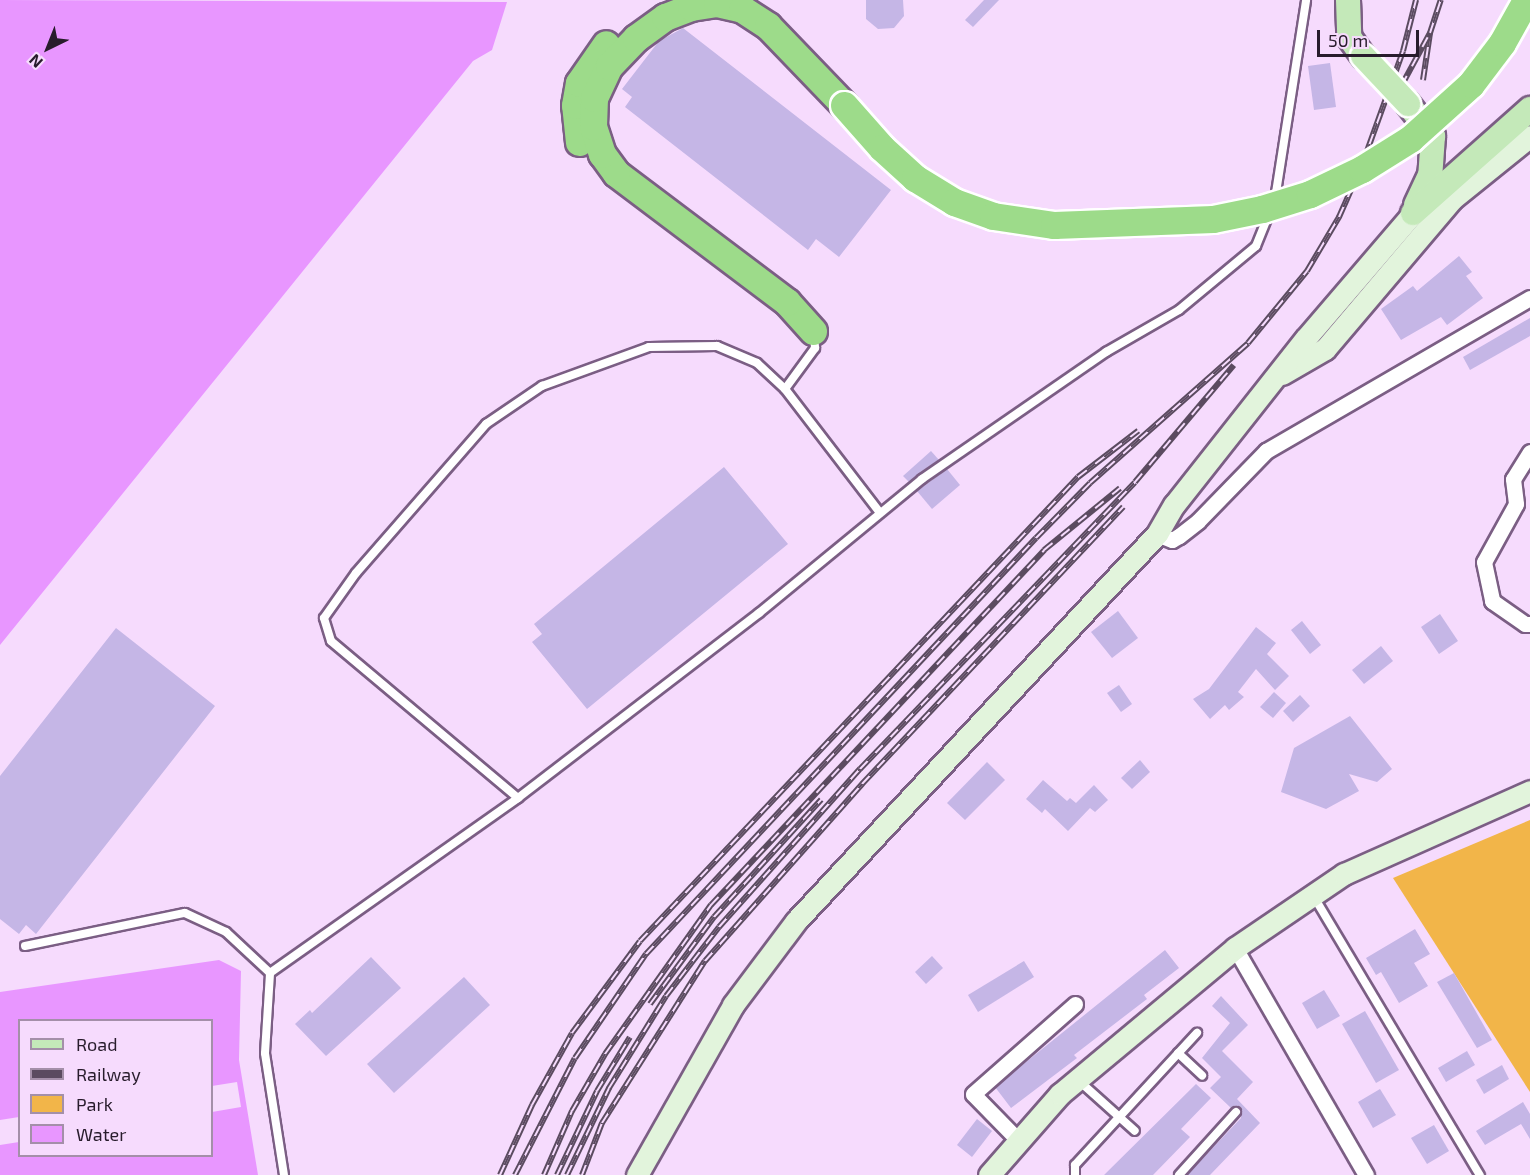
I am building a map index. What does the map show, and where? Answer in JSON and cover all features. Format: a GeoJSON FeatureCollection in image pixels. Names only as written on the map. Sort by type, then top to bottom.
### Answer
{"type":"FeatureCollection","features":[{"type":"Feature","properties":{"kind":"highway"},"geometry":{"type":"LineString","coordinates":[[658,0],[624,24],[596,54],[579,83],[575,105],[576,134],[588,160],[607,184],[779,314],[813,331]]}},
{"type":"Feature","properties":{"kind":"highway"},"geometry":{"type":"LineString","coordinates":[[762,0],[811,40],[882,148],[915,178],[954,202],[993,216],[1054,225],[1213,219],[1262,209],[1319,190],[1362,169],[1410,139],[1476,77],[1502,43],[1526,0]]}},
{"type":"Feature","properties":{"kind":"highway"},"geometry":{"type":"LineString","coordinates":[[813,331],[787,302],[616,173],[602,154],[593,126],[594,98],[609,66],[636,38],[665,17],[691,7],[717,3],[742,9],[768,26],[926,164],[962,185],[998,199],[1054,207],[1211,201],[1303,177],[1376,140],[1420,107],[1457,72],[1505,0]]}},
{"type":"Feature","properties":{"kind":"main road"},"geometry":{"type":"LineString","coordinates":[[1348,0],[1349,37],[1432,136],[1460,151],[1484,148]]}},
{"type":"Feature","properties":{"kind":"main road"},"geometry":{"type":"LineString","coordinates":[[637,1175],[733,1005],[796,921],[1157,534],[1174,505],[1306,338],[1413,213],[1530,109]]}},
{"type":"Feature","properties":{"kind":"main road"},"geometry":{"type":"LineString","coordinates":[[1413,213],[1430,175],[1432,136]]}},
{"type":"Feature","properties":{"kind":"main road"},"geometry":{"type":"LineString","coordinates":[[1276,376],[1325,349],[1452,199],[1530,136]]}},
{"type":"Feature","properties":{"kind":"main road"},"geometry":{"type":"LineString","coordinates":[[989,1175],[1018,1140],[1077,1079],[1235,948],[1313,896],[1375,859],[1530,791]]}},
{"type":"Feature","properties":{"kind":"street"},"geometry":{"type":"LineString","coordinates":[[1157,534],[1172,540],[1179,536],[1198,521],[1266,451],[1530,298]]}},
{"type":"Feature","properties":{"kind":"street"},"geometry":{"type":"LineString","coordinates":[[1530,452],[1513,478],[1516,504],[1484,562],[1492,601],[1525,624],[1530,624]]}},
{"type":"Feature","properties":{"kind":"street"},"geometry":{"type":"LineString","coordinates":[[1235,948],[1365,1175]]}},
{"type":"Feature","properties":{"kind":"street"},"geometry":{"type":"LineString","coordinates":[[1018,1140],[973,1094],[1075,1004]]}},
{"type":"Feature","properties":{"kind":"lane"},"geometry":{"type":"LineString","coordinates":[[270,973],[518,798],[759,613],[922,479],[1106,351],[1179,310],[1256,246],[1276,195],[1306,0]]}},
{"type":"Feature","properties":{"kind":"lane"},"geometry":{"type":"LineString","coordinates":[[785,389],[815,348],[813,331]]}},
{"type":"Feature","properties":{"kind":"lane"},"geometry":{"type":"LineString","coordinates":[[518,798],[331,641],[324,618],[356,573],[486,424],[542,386],[649,347],[717,346],[757,363],[785,389],[880,513]]}},
{"type":"Feature","properties":{"kind":"lane"},"geometry":{"type":"LineString","coordinates":[[1313,896],[1480,1175]]}},
{"type":"Feature","properties":{"kind":"lane"},"geometry":{"type":"LineString","coordinates":[[26,946],[185,913],[226,932],[270,973]]}},
{"type":"Feature","properties":{"kind":"lane"},"geometry":{"type":"LineString","coordinates":[[270,973],[265,1053],[284,1175]]}},
{"type":"Feature","properties":{"kind":"lane"},"geometry":{"type":"LineString","coordinates":[[1075,1175],[1075,1164],[1117,1115],[1197,1033]]}},
{"type":"Feature","properties":{"kind":"lane"},"geometry":{"type":"LineString","coordinates":[[1178,1053],[1202,1075]]}},
{"type":"Feature","properties":{"kind":"lane"},"geometry":{"type":"LineString","coordinates":[[1077,1079],[1135,1131]]}},
{"type":"Feature","properties":{"kind":"lane"},"geometry":{"type":"LineString","coordinates":[[1179,1175],[1236,1112]]}},
{"type":"Feature","properties":{"kind":"green space"},"geometry":{"type":"Polygon","coordinates":[[[1530,820],[1530,1092],[1393,878],[1530,820]]]}},
{"type":"Feature","properties":{"kind":"water"},"geometry":{"type":"Polygon","coordinates":[[[0,0],[507,2],[492,50],[473,61],[0,645],[0,0]]]}},
{"type":"Feature","properties":{"kind":"water"},"geometry":{"type":"Polygon","coordinates":[[[219,960],[241,971],[239,1060],[258,1175],[0,1175],[0,992],[219,960]]]}},
{"type":"Feature","properties":{"kind":"pier"},"geometry":{"type":"Polygon","coordinates":[[[237,1082],[241,1107],[213,1112],[213,1086],[237,1082]]]}},
{"type":"Feature","properties":{"kind":"pier"},"geometry":{"type":"Polygon","coordinates":[[[18,1117],[18,1142],[0,1145],[0,1120],[18,1117]]]}},
{"type":"Feature","properties":{"kind":"building"},"geometry":{"type":"Polygon","coordinates":[[[866,0],[903,0],[904,16],[894,28],[878,29],[866,19],[866,0]]]}},
{"type":"Feature","properties":{"kind":"building"},"geometry":{"type":"Polygon","coordinates":[[[984,0],[999,0],[973,27],[965,20],[984,0]]]}},
{"type":"Feature","properties":{"kind":"building"},"geometry":{"type":"Polygon","coordinates":[[[683,28],[891,190],[839,257],[816,239],[808,250],[625,107],[632,97],[622,89],[659,41],[683,28]]]}},
{"type":"Feature","properties":{"kind":"building"},"geometry":{"type":"Polygon","coordinates":[[[1330,63],[1336,107],[1314,110],[1308,66],[1330,63]]]}},
{"type":"Feature","properties":{"kind":"building"},"geometry":{"type":"Polygon","coordinates":[[[1459,256],[1472,272],[1466,276],[1483,298],[1447,325],[1441,317],[1401,340],[1381,309],[1413,286],[1417,291],[1459,256]]]}},
{"type":"Feature","properties":{"kind":"building"},"geometry":{"type":"Polygon","coordinates":[[[1530,318],[1530,336],[1470,370],[1463,357],[1530,318]]]}},
{"type":"Feature","properties":{"kind":"building"},"geometry":{"type":"Polygon","coordinates":[[[931,451],[939,460],[909,482],[903,476],[931,451]]]}},
{"type":"Feature","properties":{"kind":"building"},"geometry":{"type":"Polygon","coordinates":[[[724,467],[788,544],[587,709],[532,642],[542,634],[534,624],[724,467]]]}},
{"type":"Feature","properties":{"kind":"building"},"geometry":{"type":"Polygon","coordinates":[[[947,469],[960,485],[932,509],[917,491],[947,469]]]}},
{"type":"Feature","properties":{"kind":"building"},"geometry":{"type":"Polygon","coordinates":[[[1118,611],[1138,638],[1112,658],[1091,632],[1118,611]]]}},
{"type":"Feature","properties":{"kind":"building"},"geometry":{"type":"Polygon","coordinates":[[[1440,614],[1458,641],[1439,654],[1421,627],[1440,614]]]}},
{"type":"Feature","properties":{"kind":"building"},"geometry":{"type":"Polygon","coordinates":[[[1302,621],[1321,645],[1310,654],[1291,630],[1302,621]]]}},
{"type":"Feature","properties":{"kind":"building"},"geometry":{"type":"Polygon","coordinates":[[[1256,627],[1276,643],[1267,654],[1289,676],[1275,690],[1256,669],[1238,692],[1244,697],[1229,710],[1225,705],[1210,719],[1193,699],[1209,689],[1256,627]]]}},
{"type":"Feature","properties":{"kind":"building"},"geometry":{"type":"Polygon","coordinates":[[[116,628],[215,706],[36,934],[26,925],[19,934],[0,919],[0,776],[116,628]]]}},
{"type":"Feature","properties":{"kind":"building"},"geometry":{"type":"Polygon","coordinates":[[[1381,646],[1393,661],[1364,684],[1352,670],[1381,646]]]}},
{"type":"Feature","properties":{"kind":"building"},"geometry":{"type":"Polygon","coordinates":[[[1119,685],[1132,704],[1121,712],[1107,693],[1119,685]]]}},
{"type":"Feature","properties":{"kind":"building"},"geometry":{"type":"Polygon","coordinates":[[[1274,692],[1286,703],[1273,718],[1260,707],[1274,692]]]}},
{"type":"Feature","properties":{"kind":"building"},"geometry":{"type":"Polygon","coordinates":[[[1300,695],[1310,706],[1293,722],[1283,711],[1300,695]]]}},
{"type":"Feature","properties":{"kind":"building"},"geometry":{"type":"Polygon","coordinates":[[[1350,716],[1392,769],[1377,782],[1349,774],[1359,791],[1326,809],[1281,792],[1294,748],[1350,716]]]}},
{"type":"Feature","properties":{"kind":"building"},"geometry":{"type":"Polygon","coordinates":[[[1140,760],[1150,772],[1132,789],[1121,778],[1140,760]]]}},
{"type":"Feature","properties":{"kind":"building"},"geometry":{"type":"Polygon","coordinates":[[[987,762],[1005,780],[965,820],[947,803],[987,762]]]}},
{"type":"Feature","properties":{"kind":"building"},"geometry":{"type":"Polygon","coordinates":[[[1043,780],[1067,801],[1070,798],[1076,803],[1094,785],[1108,800],[1095,812],[1090,808],[1068,831],[1045,809],[1042,813],[1026,799],[1043,780]]]}},
{"type":"Feature","properties":{"kind":"building"},"geometry":{"type":"Polygon","coordinates":[[[1415,929],[1430,954],[1414,963],[1428,986],[1399,1003],[1381,972],[1376,975],[1366,958],[1415,929]]]}},
{"type":"Feature","properties":{"kind":"building"},"geometry":{"type":"Polygon","coordinates":[[[1165,950],[1179,968],[1144,995],[1147,999],[1074,1055],[1077,1058],[1011,1108],[995,1087],[1165,950]]]}},
{"type":"Feature","properties":{"kind":"building"},"geometry":{"type":"Polygon","coordinates":[[[932,956],[943,968],[926,984],[915,972],[932,956]]]}},
{"type":"Feature","properties":{"kind":"building"},"geometry":{"type":"Polygon","coordinates":[[[371,957],[401,988],[326,1056],[295,1024],[310,1010],[312,1013],[371,957]]]}},
{"type":"Feature","properties":{"kind":"building"},"geometry":{"type":"Polygon","coordinates":[[[1024,961],[1034,977],[978,1012],[968,995],[1024,961]]]}},
{"type":"Feature","properties":{"kind":"building"},"geometry":{"type":"Polygon","coordinates":[[[1454,973],[1492,1040],[1477,1048],[1437,982],[1454,973]]]}},
{"type":"Feature","properties":{"kind":"building"},"geometry":{"type":"Polygon","coordinates":[[[464,977],[490,1005],[394,1093],[367,1064],[464,977]]]}},
{"type":"Feature","properties":{"kind":"building"},"geometry":{"type":"Polygon","coordinates":[[[1324,990],[1340,1016],[1317,1029],[1302,1003],[1324,990]]]}},
{"type":"Feature","properties":{"kind":"building"},"geometry":{"type":"Polygon","coordinates":[[[1221,996],[1248,1025],[1222,1051],[1253,1082],[1237,1099],[1260,1123],[1210,1175],[1187,1175],[1241,1118],[1240,1108],[1231,1108],[1210,1088],[1221,1077],[1202,1058],[1230,1023],[1212,1006],[1221,996]]]}},
{"type":"Feature","properties":{"kind":"building"},"geometry":{"type":"Polygon","coordinates":[[[1365,1011],[1399,1070],[1376,1083],[1342,1024],[1365,1011]]]}},
{"type":"Feature","properties":{"kind":"building"},"geometry":{"type":"Polygon","coordinates":[[[1467,1051],[1475,1065],[1446,1082],[1438,1068],[1467,1051]]]}},
{"type":"Feature","properties":{"kind":"building"},"geometry":{"type":"Polygon","coordinates":[[[1502,1065],[1509,1079],[1484,1094],[1476,1080],[1502,1065]]]}},
{"type":"Feature","properties":{"kind":"building"},"geometry":{"type":"Polygon","coordinates":[[[1196,1084],[1211,1098],[1181,1129],[1190,1137],[1153,1175],[1104,1175],[1196,1084]]]}},
{"type":"Feature","properties":{"kind":"building"},"geometry":{"type":"Polygon","coordinates":[[[1380,1089],[1396,1115],[1373,1128],[1358,1102],[1380,1089]]]}},
{"type":"Feature","properties":{"kind":"building"},"geometry":{"type":"Polygon","coordinates":[[[1523,1102],[1530,1114],[1530,1139],[1521,1124],[1485,1145],[1476,1131],[1523,1102]]]}},
{"type":"Feature","properties":{"kind":"building"},"geometry":{"type":"Polygon","coordinates":[[[977,1119],[992,1131],[972,1157],[957,1145],[977,1119]]]}},
{"type":"Feature","properties":{"kind":"building"},"geometry":{"type":"Polygon","coordinates":[[[1434,1125],[1449,1151],[1427,1164],[1411,1138],[1434,1125]]]}},
{"type":"Feature","properties":{"kind":"railway"},"geometry":{"type":"LineString","coordinates":[[515,1175],[575,1058],[646,954],[1036,538],[1090,483],[1248,343],[1307,271],[1339,217],[1362,165],[1403,51],[1416,0]]}},
{"type":"Feature","properties":{"kind":"railway"},"geometry":{"type":"LineString","coordinates":[[1423,80],[1430,33],[1441,0]]}},
{"type":"Feature","properties":{"kind":"railway"},"geometry":{"type":"LineString","coordinates":[[1391,105],[1430,33]]}},
{"type":"Feature","properties":{"kind":"railway"},"geometry":{"type":"LineString","coordinates":[[567,1175],[609,1088],[666,996],[719,927],[860,769],[1135,482],[1234,365]]}},
{"type":"Feature","properties":{"kind":"railway"},"geometry":{"type":"LineString","coordinates":[[500,1175],[532,1105],[572,1033],[640,941],[1078,477],[1138,431]]}},
{"type":"Feature","properties":{"kind":"railway"},"geometry":{"type":"LineString","coordinates":[[544,1175],[572,1111],[605,1054],[711,905],[1044,550],[1120,488]]}},
{"type":"Feature","properties":{"kind":"railway"},"geometry":{"type":"LineString","coordinates":[[582,1175],[602,1123],[705,961],[862,784],[1123,507]]}},
{"type":"Feature","properties":{"kind":"railway"},"geometry":{"type":"LineString","coordinates":[[650,1004],[714,917],[821,800]]}},
{"type":"Feature","properties":{"kind":"railway"},"geometry":{"type":"LineString","coordinates":[[557,1175],[597,1091],[630,1037]]}}]}
